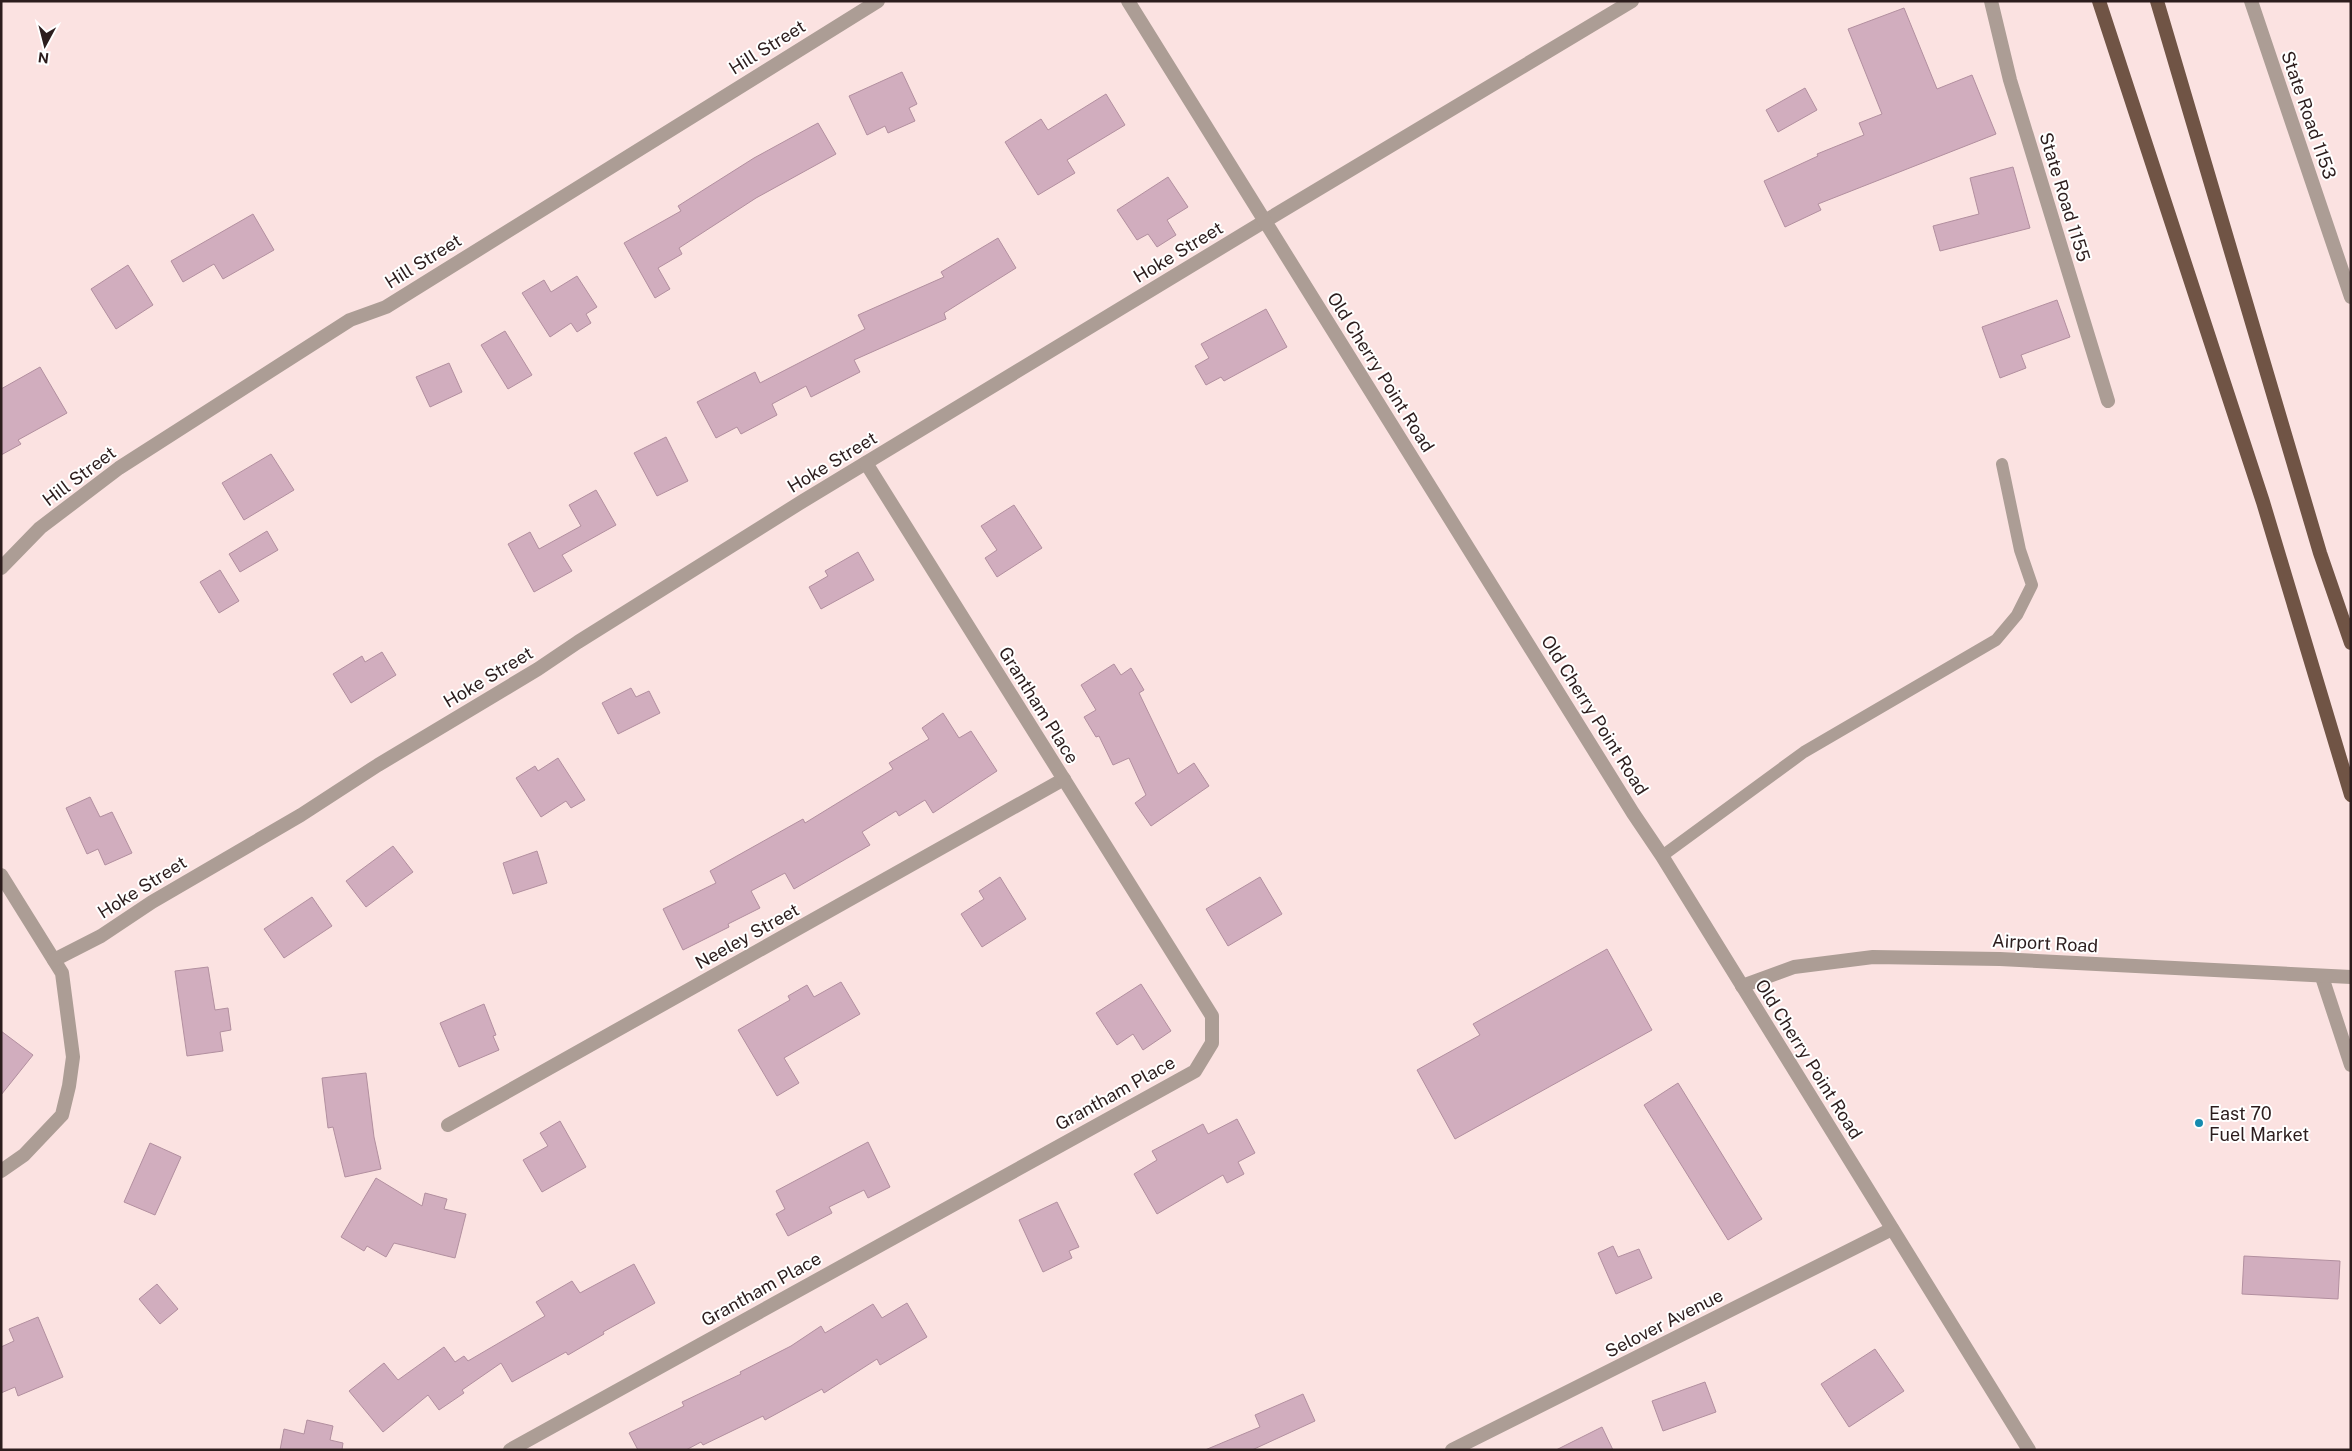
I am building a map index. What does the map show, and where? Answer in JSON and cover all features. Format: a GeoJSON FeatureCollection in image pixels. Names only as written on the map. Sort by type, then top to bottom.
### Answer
{"type":"FeatureCollection","features":[{"type":"Feature","properties":{"kind":"highway"},"geometry":{"type":"LineString","coordinates":[[2099,1],[2263,502],[2351,795]]}},
{"type":"Feature","properties":{"kind":"highway"},"geometry":{"type":"LineString","coordinates":[[2157,1],[2320,553],[2351,643]]}},
{"type":"Feature","properties":{"kind":"street","name":"Hill Street"},"geometry":{"type":"LineString","coordinates":[[1,568],[40,528],[119,468],[350,320],[386,307],[878,1]]}},
{"type":"Feature","properties":{"kind":"street","name":"Old Cherry Point Road"},"geometry":{"type":"LineString","coordinates":[[1128,1],[1662,856],[2029,1450]]}},
{"type":"Feature","properties":{"kind":"street","name":"Hoke Street"},"geometry":{"type":"LineString","coordinates":[[54,960],[101,936],[152,902],[301,815],[866,463],[1632,1]]}},
{"type":"Feature","properties":{"kind":"street","name":"State Road 1155"},"geometry":{"type":"LineString","coordinates":[[1991,1],[2010,80],[2108,401]]}},
{"type":"Feature","properties":{"kind":"street","name":"State Road 1153"},"geometry":{"type":"LineString","coordinates":[[2251,1],[2351,297]]}},
{"type":"Feature","properties":{"kind":"street","name":"Grantham Place"},"geometry":{"type":"LineString","coordinates":[[510,1450],[1195,1071],[1212,1043],[1212,1016],[866,463]]}},
{"type":"Feature","properties":{"kind":"street","name":"Neeley Street"},"geometry":{"type":"LineString","coordinates":[[448,1125],[1064,780]]}},
{"type":"Feature","properties":{"kind":"street"},"geometry":{"type":"LineString","coordinates":[[1,875],[62,973],[73,1057],[62,1115],[24,1155],[1,1170]]}},
{"type":"Feature","properties":{"kind":"street","name":"Airport Road"},"geometry":{"type":"LineString","coordinates":[[1742,986],[1794,967],[1873,957],[2000,958],[2322,977],[2351,977]]}},
{"type":"Feature","properties":{"kind":"street"},"geometry":{"type":"LineString","coordinates":[[2322,977],[2351,1065]]}},
{"type":"Feature","properties":{"kind":"street","name":"Selover Avenue"},"geometry":{"type":"LineString","coordinates":[[1452,1450],[1892,1229]]}},
{"type":"Feature","properties":{"kind":"lane"},"geometry":{"type":"LineString","coordinates":[[1662,856],[1804,752],[1996,640],[2017,615],[2032,585],[2020,550],[2002,464]]}},
{"type":"Feature","properties":{"kind":"building"},"geometry":{"type":"Polygon","coordinates":[[[1904,8],[1937,89],[1972,75],[1996,134],[1818,204],[1821,210],[1785,227],[1764,181],[1818,156],[1817,154],[1864,135],[1859,123],[1882,114],[1848,29],[1904,8]]]}},
{"type":"Feature","properties":{"kind":"building"},"geometry":{"type":"Polygon","coordinates":[[[902,72],[917,104],[909,108],[915,121],[888,133],[885,126],[867,135],[849,96],[902,72]]]}},
{"type":"Feature","properties":{"kind":"building"},"geometry":{"type":"Polygon","coordinates":[[[1805,88],[1817,110],[1778,132],[1766,110],[1805,88]]]}},
{"type":"Feature","properties":{"kind":"building"},"geometry":{"type":"Polygon","coordinates":[[[1106,94],[1125,125],[1067,160],[1075,173],[1038,195],[1005,142],[1041,119],[1048,130],[1106,94]]]}},
{"type":"Feature","properties":{"kind":"building"},"geometry":{"type":"Polygon","coordinates":[[[818,123],[836,154],[756,198],[679,248],[682,254],[658,268],[670,289],[655,298],[624,243],[681,211],[678,206],[754,158],[818,123]]]}},
{"type":"Feature","properties":{"kind":"building"},"geometry":{"type":"Polygon","coordinates":[[[2013,167],[2030,228],[1940,251],[1933,226],[1979,214],[1970,178],[2013,167]]]}},
{"type":"Feature","properties":{"kind":"building"},"geometry":{"type":"Polygon","coordinates":[[[1168,177],[1188,207],[1167,220],[1176,235],[1157,247],[1148,234],[1137,240],[1117,210],[1168,177]]]}},
{"type":"Feature","properties":{"kind":"building"},"geometry":{"type":"Polygon","coordinates":[[[253,214],[274,250],[223,279],[214,264],[183,282],[171,261],[253,214]]]}},
{"type":"Feature","properties":{"kind":"building"},"geometry":{"type":"Polygon","coordinates":[[[998,238],[1016,268],[944,313],[946,319],[854,360],[860,372],[811,397],[806,386],[772,404],[777,415],[741,434],[737,427],[716,438],[697,402],[755,372],[760,383],[865,329],[858,315],[944,277],[941,272],[998,238]]]}},
{"type":"Feature","properties":{"kind":"building"},"geometry":{"type":"Polygon","coordinates":[[[128,265],[153,305],[116,329],[91,289],[128,265]]]}},
{"type":"Feature","properties":{"kind":"building"},"geometry":{"type":"Polygon","coordinates":[[[577,276],[597,307],[586,314],[591,323],[577,332],[571,323],[550,337],[522,293],[544,280],[551,292],[577,276]]]}},
{"type":"Feature","properties":{"kind":"building"},"geometry":{"type":"Polygon","coordinates":[[[2057,300],[2070,337],[2021,355],[2026,368],[2000,378],[1982,327],[2057,300]]]}},
{"type":"Feature","properties":{"kind":"building"},"geometry":{"type":"Polygon","coordinates":[[[1266,309],[1287,347],[1224,381],[1221,377],[1206,385],[1195,366],[1209,358],[1201,344],[1266,309]]]}},
{"type":"Feature","properties":{"kind":"building"},"geometry":{"type":"Polygon","coordinates":[[[505,331],[532,375],[508,389],[481,345],[505,331]]]}},
{"type":"Feature","properties":{"kind":"building"},"geometry":{"type":"Polygon","coordinates":[[[449,363],[462,392],[430,407],[416,377],[449,363]]]}},
{"type":"Feature","properties":{"kind":"building"},"geometry":{"type":"Polygon","coordinates":[[[40,367],[67,413],[18,440],[21,444],[1,455],[1,389],[40,367]]]}},
{"type":"Feature","properties":{"kind":"building"},"geometry":{"type":"Polygon","coordinates":[[[666,437],[688,481],[657,496],[634,453],[666,437]]]}},
{"type":"Feature","properties":{"kind":"building"},"geometry":{"type":"Polygon","coordinates":[[[271,454],[294,490],[244,520],[222,483],[271,454]]]}},
{"type":"Feature","properties":{"kind":"building"},"geometry":{"type":"Polygon","coordinates":[[[596,490],[616,525],[562,555],[572,571],[534,592],[508,544],[530,532],[539,549],[581,526],[569,505],[596,490]]]}},
{"type":"Feature","properties":{"kind":"building"},"geometry":{"type":"Polygon","coordinates":[[[1014,505],[1042,548],[997,577],[985,558],[997,550],[981,526],[1014,505]]]}},
{"type":"Feature","properties":{"kind":"building"},"geometry":{"type":"Polygon","coordinates":[[[267,531],[278,550],[240,572],[229,554],[267,531]]]}},
{"type":"Feature","properties":{"kind":"building"},"geometry":{"type":"Polygon","coordinates":[[[858,552],[874,580],[821,609],[809,587],[828,576],[825,571],[858,552]]]}},
{"type":"Feature","properties":{"kind":"building"},"geometry":{"type":"Polygon","coordinates":[[[220,570],[239,601],[219,613],[200,582],[220,570]]]}},
{"type":"Feature","properties":{"kind":"building"},"geometry":{"type":"Polygon","coordinates":[[[382,652],[396,675],[351,703],[333,674],[362,656],[365,662],[382,652]]]}},
{"type":"Feature","properties":{"kind":"building"},"geometry":{"type":"Polygon","coordinates":[[[1114,664],[1121,675],[1131,668],[1144,690],[1139,693],[1178,774],[1194,763],[1209,786],[1151,826],[1135,803],[1146,795],[1129,758],[1113,765],[1099,736],[1096,737],[1084,717],[1096,710],[1081,685],[1114,664]]]}},
{"type":"Feature","properties":{"kind":"building"},"geometry":{"type":"Polygon","coordinates":[[[631,688],[636,697],[649,691],[660,713],[618,734],[602,703],[631,688]]]}},
{"type":"Feature","properties":{"kind":"building"},"geometry":{"type":"Polygon","coordinates":[[[943,713],[959,738],[971,731],[997,771],[933,813],[925,800],[899,816],[896,811],[862,832],[870,845],[794,889],[785,873],[751,891],[760,908],[728,924],[729,927],[683,950],[663,909],[716,883],[710,871],[803,819],[805,823],[893,769],[889,763],[929,739],[922,728],[943,713]]]}},
{"type":"Feature","properties":{"kind":"building"},"geometry":{"type":"Polygon","coordinates":[[[558,758],[585,800],[571,808],[566,801],[541,817],[516,778],[535,766],[538,771],[558,758]]]}},
{"type":"Feature","properties":{"kind":"building"},"geometry":{"type":"Polygon","coordinates":[[[90,797],[100,817],[112,812],[132,853],[105,865],[98,849],[87,854],[66,808],[90,797]]]}},
{"type":"Feature","properties":{"kind":"building"},"geometry":{"type":"Polygon","coordinates":[[[393,846],[413,872],[366,907],[346,881],[393,846]]]}},
{"type":"Feature","properties":{"kind":"building"},"geometry":{"type":"Polygon","coordinates":[[[537,851],[547,883],[513,894],[503,863],[537,851]]]}},
{"type":"Feature","properties":{"kind":"building"},"geometry":{"type":"Polygon","coordinates":[[[1000,877],[1026,919],[982,947],[961,914],[984,899],[979,891],[1000,877]]]}},
{"type":"Feature","properties":{"kind":"building"},"geometry":{"type":"Polygon","coordinates":[[[1260,877],[1282,914],[1228,946],[1206,909],[1260,877]]]}},
{"type":"Feature","properties":{"kind":"building"},"geometry":{"type":"Polygon","coordinates":[[[312,897],[332,926],[284,958],[264,929],[312,897]]]}},
{"type":"Feature","properties":{"kind":"building"},"geometry":{"type":"Polygon","coordinates":[[[1607,949],[1652,1030],[1455,1139],[1417,1070],[1480,1035],[1473,1024],[1607,949]]]}},
{"type":"Feature","properties":{"kind":"building"},"geometry":{"type":"Polygon","coordinates":[[[208,967],[215,1010],[228,1008],[231,1030],[220,1032],[223,1051],[187,1056],[175,971],[208,967]]]}},
{"type":"Feature","properties":{"kind":"building"},"geometry":{"type":"Polygon","coordinates":[[[841,982],[860,1014],[784,1058],[799,1083],[777,1096],[738,1030],[790,1000],[788,996],[807,985],[814,997],[841,982]]]}},
{"type":"Feature","properties":{"kind":"building"},"geometry":{"type":"Polygon","coordinates":[[[1141,984],[1171,1031],[1143,1050],[1133,1034],[1117,1045],[1096,1013],[1141,984]]]}},
{"type":"Feature","properties":{"kind":"building"},"geometry":{"type":"Polygon","coordinates":[[[484,1004],[496,1035],[493,1036],[499,1050],[459,1067],[440,1023],[484,1004]]]}},
{"type":"Feature","properties":{"kind":"building"},"geometry":{"type":"Polygon","coordinates":[[[1,1031],[33,1055],[1,1095],[1,1031]]]}},
{"type":"Feature","properties":{"kind":"building"},"geometry":{"type":"Polygon","coordinates":[[[366,1073],[374,1137],[381,1169],[345,1177],[333,1127],[328,1128],[322,1078],[366,1073]]]}},
{"type":"Feature","properties":{"kind":"building"},"geometry":{"type":"Polygon","coordinates":[[[1678,1083],[1762,1219],[1728,1240],[1644,1105],[1678,1083]]]}},
{"type":"Feature","properties":{"kind":"building"},"geometry":{"type":"Polygon","coordinates":[[[1237,1119],[1255,1153],[1238,1162],[1244,1174],[1227,1183],[1223,1175],[1157,1214],[1134,1174],[1157,1160],[1152,1151],[1203,1124],[1208,1134],[1237,1119]]]}},
{"type":"Feature","properties":{"kind":"building"},"geometry":{"type":"Polygon","coordinates":[[[560,1121],[586,1167],[542,1192],[523,1160],[548,1146],[540,1133],[560,1121]]]}},
{"type":"Feature","properties":{"kind":"building"},"geometry":{"type":"Polygon","coordinates":[[[868,1142],[890,1187],[868,1198],[864,1190],[829,1207],[832,1213],[788,1236],[776,1214],[785,1209],[776,1191],[868,1142]]]}},
{"type":"Feature","properties":{"kind":"building"},"geometry":{"type":"Polygon","coordinates":[[[150,1143],[181,1157],[155,1215],[124,1202],[150,1143]]]}},
{"type":"Feature","properties":{"kind":"building"},"geometry":{"type":"Polygon","coordinates":[[[376,1178],[422,1206],[425,1193],[447,1199],[444,1209],[466,1214],[455,1258],[394,1243],[386,1257],[367,1246],[364,1251],[341,1237],[376,1178]]]}},
{"type":"Feature","properties":{"kind":"building"},"geometry":{"type":"Polygon","coordinates":[[[1057,1202],[1079,1247],[1069,1251],[1072,1258],[1043,1272],[1019,1220],[1057,1202]]]}},
{"type":"Feature","properties":{"kind":"building"},"geometry":{"type":"Polygon","coordinates":[[[1613,1246],[1618,1257],[1639,1249],[1652,1278],[1616,1294],[1598,1253],[1613,1246]]]}},
{"type":"Feature","properties":{"kind":"building"},"geometry":{"type":"Polygon","coordinates":[[[2244,1256],[2340,1261],[2338,1299],[2242,1294],[2244,1256]]]}},
{"type":"Feature","properties":{"kind":"building"},"geometry":{"type":"Polygon","coordinates":[[[634,1264],[655,1303],[603,1332],[604,1334],[568,1355],[566,1352],[512,1382],[501,1363],[462,1390],[464,1393],[439,1410],[428,1395],[383,1432],[349,1391],[384,1363],[398,1380],[444,1347],[455,1362],[464,1356],[468,1361],[545,1316],[536,1302],[572,1281],[580,1293],[634,1264]]]}},
{"type":"Feature","properties":{"kind":"building"},"geometry":{"type":"Polygon","coordinates":[[[157,1284],[178,1309],[160,1324],[139,1299],[157,1284]]]}},
{"type":"Feature","properties":{"kind":"building"},"geometry":{"type":"Polygon","coordinates":[[[907,1303],[927,1337],[880,1365],[877,1359],[824,1393],[822,1389],[765,1420],[763,1416],[703,1445],[701,1442],[686,1450],[638,1450],[629,1433],[684,1406],[682,1402],[741,1374],[740,1372],[791,1346],[821,1326],[825,1333],[873,1304],[882,1318],[907,1303]]]}},
{"type":"Feature","properties":{"kind":"building"},"geometry":{"type":"Polygon","coordinates":[[[38,1317],[63,1377],[18,1396],[15,1387],[1,1393],[1,1347],[14,1341],[9,1329],[38,1317]]]}},
{"type":"Feature","properties":{"kind":"building"},"geometry":{"type":"Polygon","coordinates":[[[1875,1349],[1904,1391],[1849,1427],[1821,1384],[1875,1349]]]}},
{"type":"Feature","properties":{"kind":"building"},"geometry":{"type":"Polygon","coordinates":[[[1705,1382],[1716,1412],[1663,1431],[1652,1401],[1705,1382]]]}},
{"type":"Feature","properties":{"kind":"building"},"geometry":{"type":"Polygon","coordinates":[[[1303,1394],[1315,1421],[1252,1450],[1205,1450],[1260,1427],[1255,1415],[1303,1394]]]}},
{"type":"Feature","properties":{"kind":"building"},"geometry":{"type":"Polygon","coordinates":[[[307,1420],[333,1426],[330,1440],[343,1443],[342,1450],[280,1450],[284,1429],[304,1434],[307,1420]]]}},
{"type":"Feature","properties":{"kind":"building"},"geometry":{"type":"Polygon","coordinates":[[[1602,1427],[1613,1450],[1556,1450],[1602,1427]]]}},
{"type":"Feature","properties":{"kind":"place","name":"East 70 Fuel Market"},"geometry":{"type":"Point","coordinates":[2199,1123]}}]}
